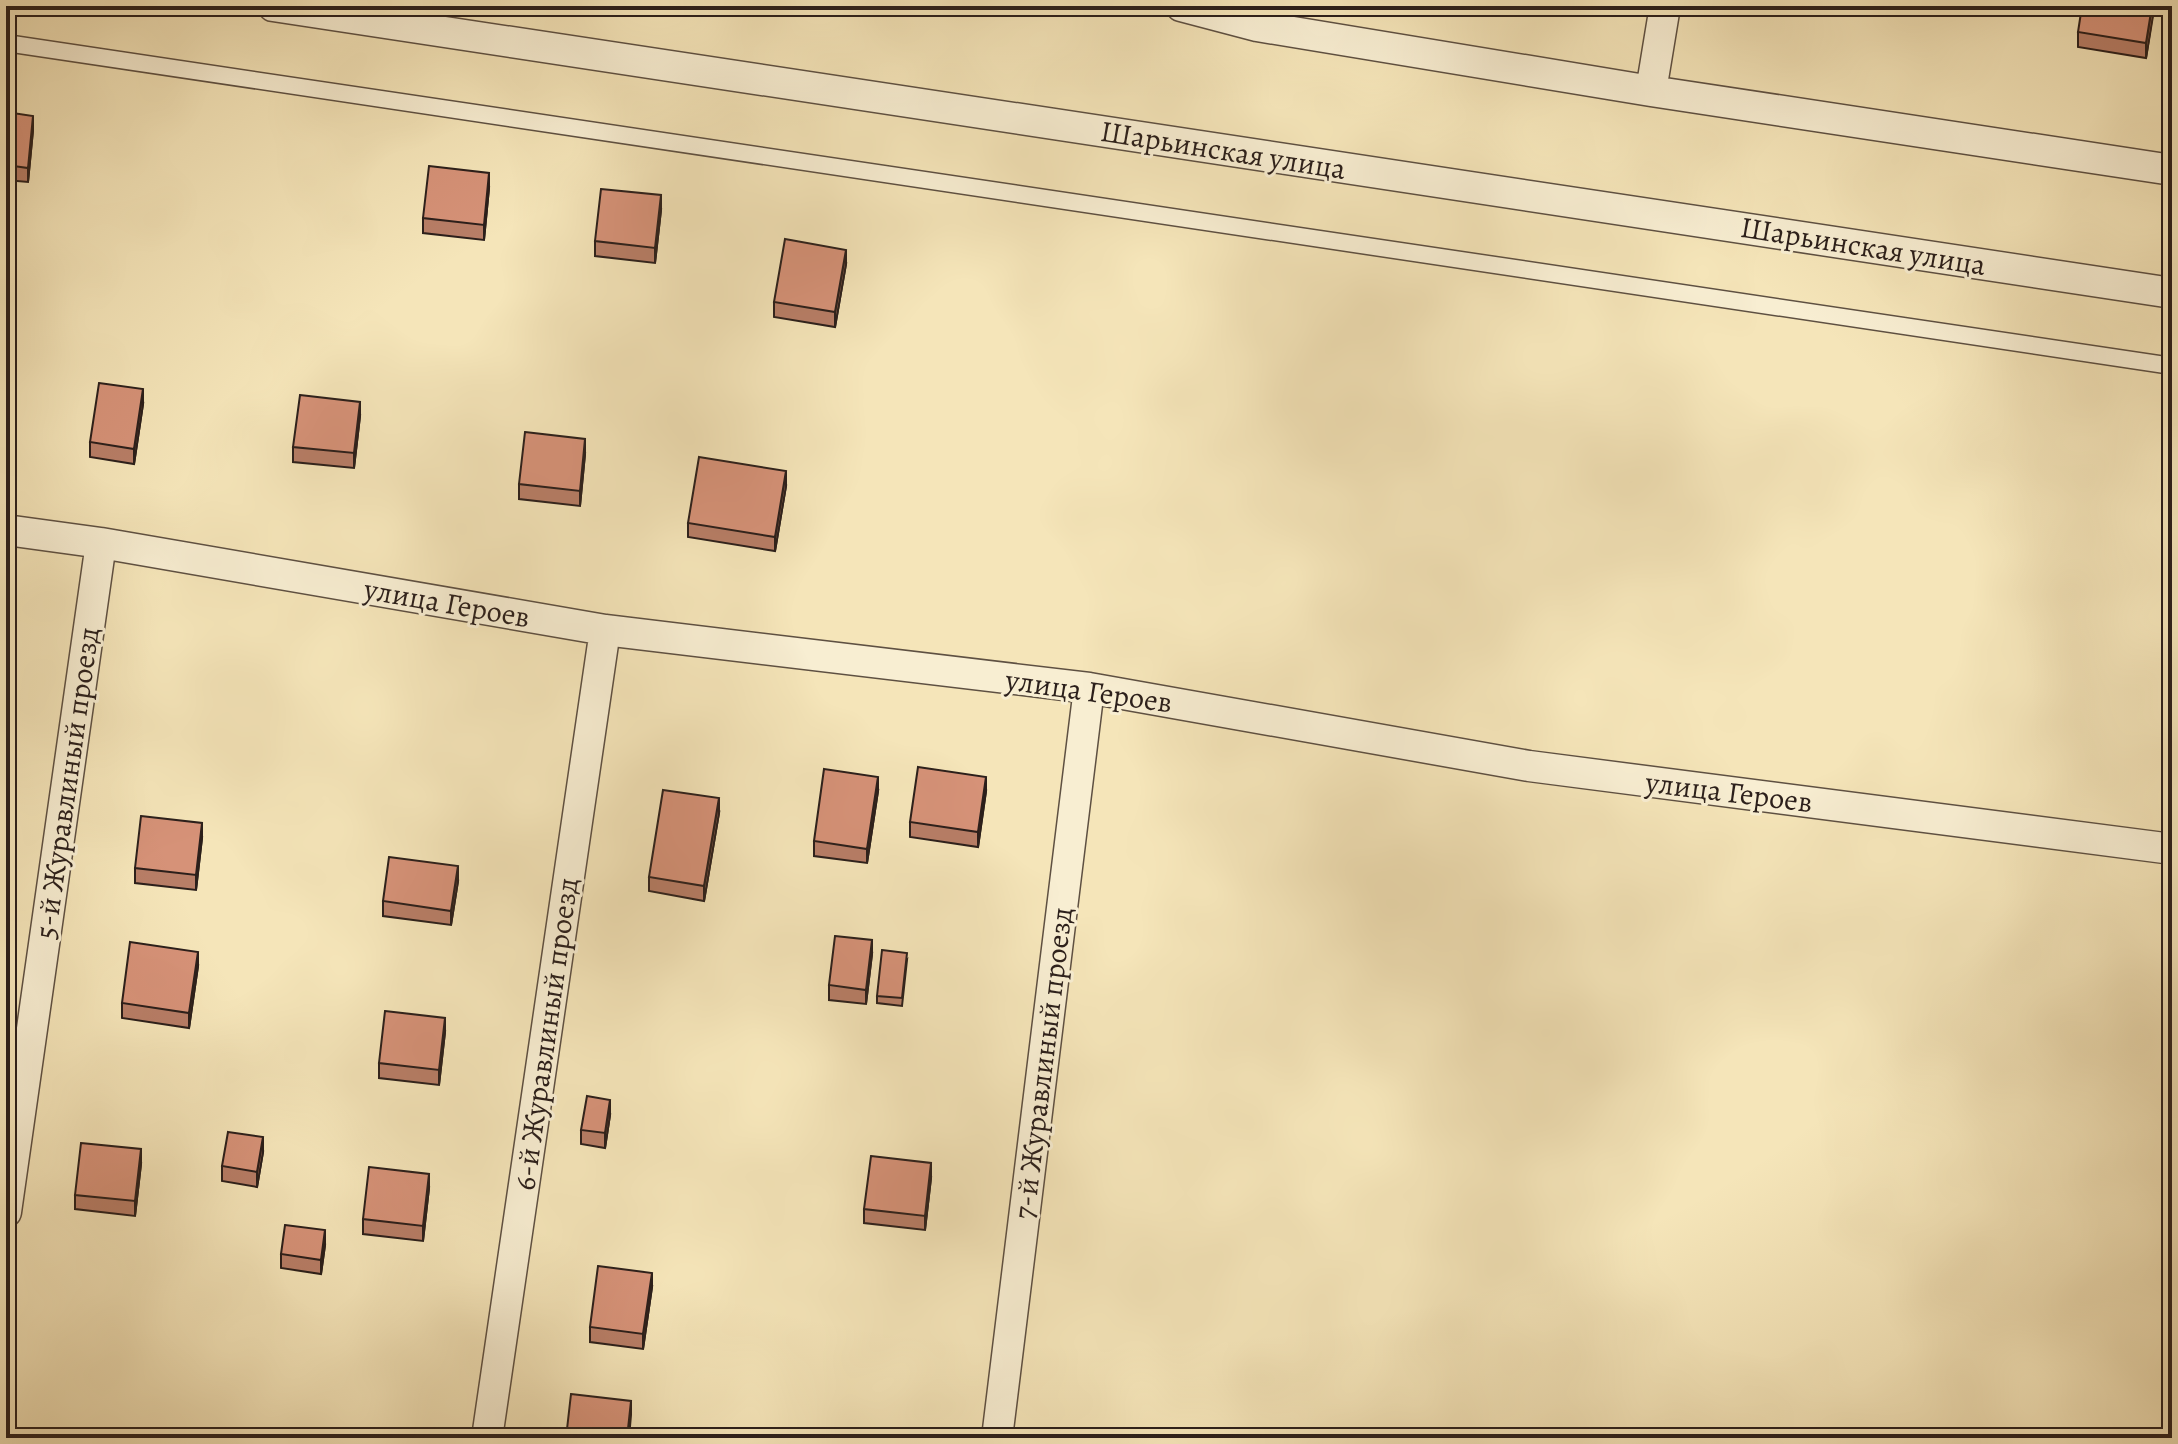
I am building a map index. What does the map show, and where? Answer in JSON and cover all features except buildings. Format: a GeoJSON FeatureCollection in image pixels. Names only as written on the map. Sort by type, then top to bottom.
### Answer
{"type":"FeatureCollection","features":[{"type":"Feature","properties":{"kind":"street","name":"Шарьинская улица"},"geometry":{"type":"LineString","coordinates":[[273,6],[2172,293]]}},
{"type":"Feature","properties":{"kind":"street"},"geometry":{"type":"LineString","coordinates":[[1181,6],[1257,26],[1651,91],[2172,170]]}},
{"type":"Feature","properties":{"kind":"street"},"geometry":{"type":"LineString","coordinates":[[1651,91],[1665,6]]}},
{"type":"Feature","properties":{"kind":"street","name":"улица Героев"},"geometry":{"type":"LineString","coordinates":[[6,530],[101,543],[605,630],[1089,688],[1529,766],[2172,849]]}},
{"type":"Feature","properties":{"kind":"street","name":"5-й Журавлиный проезд"},"geometry":{"type":"LineString","coordinates":[[6,1212],[101,543]]}},
{"type":"Feature","properties":{"kind":"street","name":"6-й Журавлиный проезд"},"geometry":{"type":"LineString","coordinates":[[487,1438],[605,630]]}},
{"type":"Feature","properties":{"kind":"street","name":"7-й Журавлиный проезд"},"geometry":{"type":"LineString","coordinates":[[997,1438],[1089,688]]}},
{"type":"Feature","properties":{"kind":"lane"},"geometry":{"type":"LineString","coordinates":[[6,43],[2172,366]]}}]}
